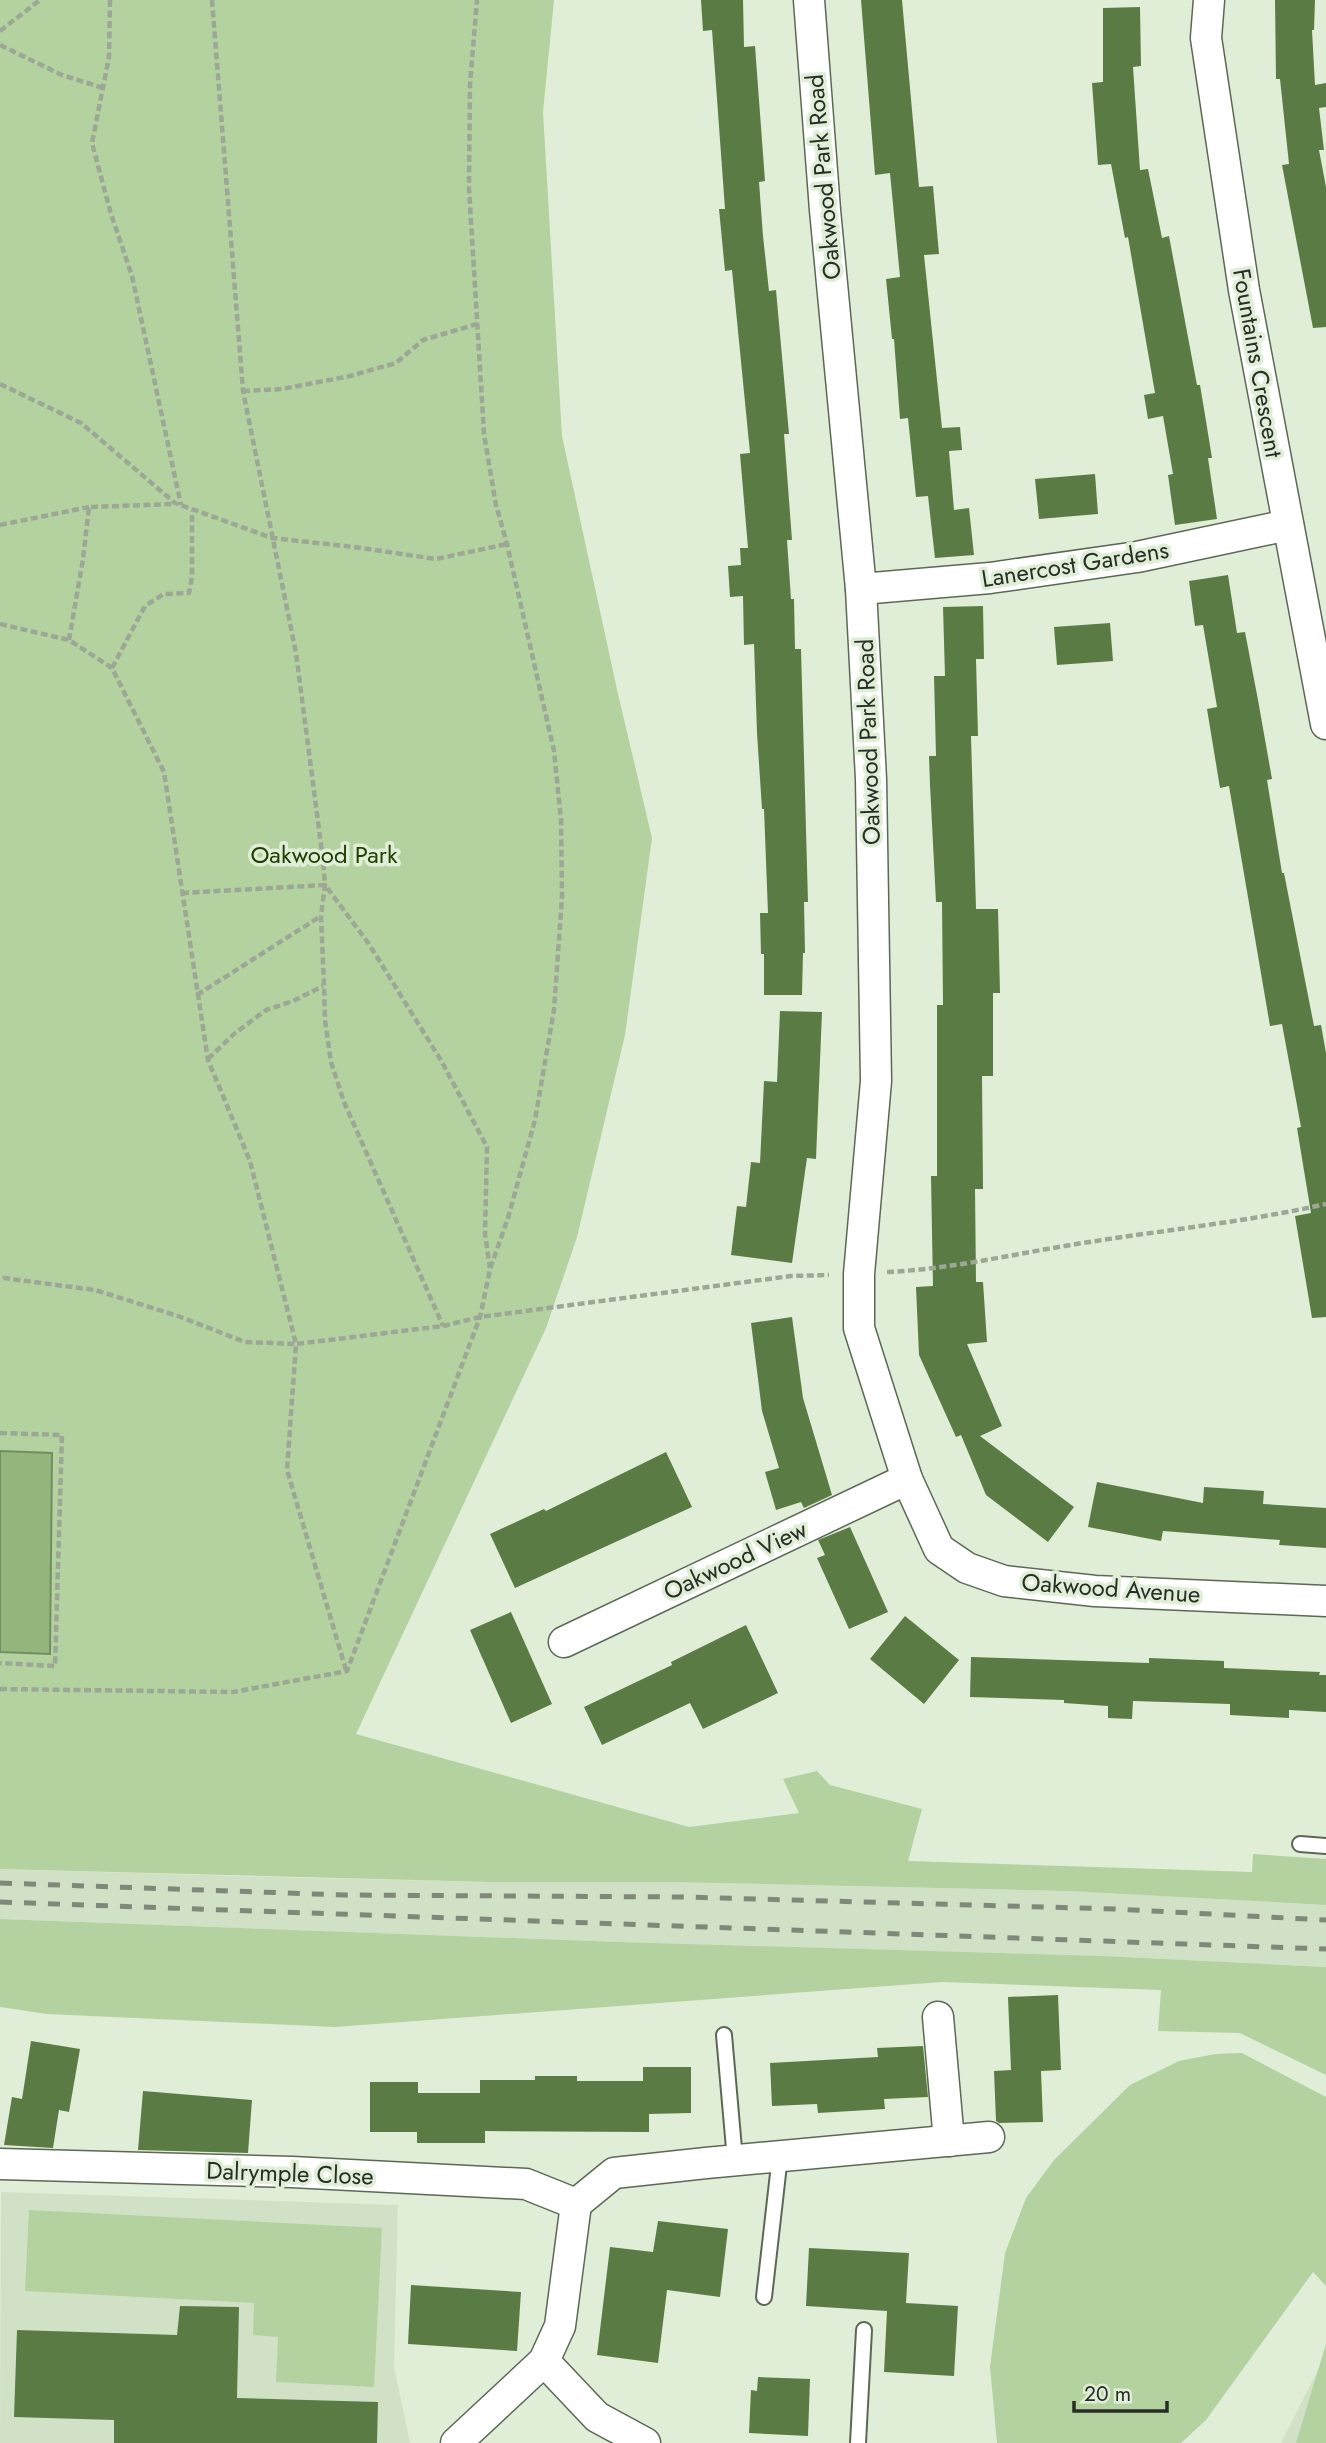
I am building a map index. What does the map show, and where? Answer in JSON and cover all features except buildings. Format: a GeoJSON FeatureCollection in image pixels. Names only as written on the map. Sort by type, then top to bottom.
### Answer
{"type":"FeatureCollection","features":[{"type":"Feature","properties":{"kind":"street","name":"Oakwood Park Road"},"geometry":{"type":"LineString","coordinates":[[809,0],[823,183],[861,589],[871,779],[876,1081],[859,1274],[859,1328],[907,1479]]}},
{"type":"Feature","properties":{"kind":"street","name":"Fountains Crescent"},"geometry":{"type":"LineString","coordinates":[[1209,0],[1206,38],[1244,290],[1326,724]]}},
{"type":"Feature","properties":{"kind":"street","name":"Lanercost Gardens"},"geometry":{"type":"LineString","coordinates":[[861,589],[990,579],[1124,559],[1288,525]]}},
{"type":"Feature","properties":{"kind":"street","name":"Oakwood Avenue"},"geometry":{"type":"LineString","coordinates":[[907,1479],[939,1549],[967,1568],[1004,1581],[1096,1591],[1326,1601]]}},
{"type":"Feature","properties":{"kind":"street","name":"Oakwood View"},"geometry":{"type":"LineString","coordinates":[[564,1642],[907,1479]]}},
{"type":"Feature","properties":{"kind":"street"},"geometry":{"type":"LineString","coordinates":[[938,2017],[949,2141]]}},
{"type":"Feature","properties":{"kind":"street"},"geometry":{"type":"LineString","coordinates":[[456,2443],[544,2361],[560,2326],[576,2204],[614,2173],[989,2137]]}},
{"type":"Feature","properties":{"kind":"street","name":"Dalrymple Close"},"geometry":{"type":"LineString","coordinates":[[0,2164],[292,2172],[526,2183],[576,2204]]}},
{"type":"Feature","properties":{"kind":"street"},"geometry":{"type":"LineString","coordinates":[[544,2361],[597,2417],[645,2443]]}},
{"type":"Feature","properties":{"kind":"lane"},"geometry":{"type":"LineString","coordinates":[[1300,1844],[1326,1846]]}},
{"type":"Feature","properties":{"kind":"lane"},"geometry":{"type":"LineString","coordinates":[[724,2035],[735,2160]]}},
{"type":"Feature","properties":{"kind":"lane"},"geometry":{"type":"LineString","coordinates":[[764,2297],[780,2156]]}},
{"type":"Feature","properties":{"kind":"lane"},"geometry":{"type":"LineString","coordinates":[[858,2443],[864,2330]]}},
{"type":"Feature","properties":{"kind":"path"},"geometry":{"type":"LineString","coordinates":[[0,31],[40,0]]}},
{"type":"Feature","properties":{"kind":"path"},"geometry":{"type":"LineString","coordinates":[[110,0],[109,57],[92,143],[111,214],[132,276],[178,504]]}},
{"type":"Feature","properties":{"kind":"path"},"geometry":{"type":"LineString","coordinates":[[212,0],[243,391],[296,653],[325,885],[321,916],[325,1020],[331,1062],[344,1102],[443,1326]]}},
{"type":"Feature","properties":{"kind":"path"},"geometry":{"type":"LineString","coordinates":[[347,1671],[480,1317],[490,1269],[509,1218],[535,1119],[554,1010],[562,897],[561,820],[554,751],[496,505],[485,434],[469,188],[470,84],[477,0]]}},
{"type":"Feature","properties":{"kind":"path"},"geometry":{"type":"LineString","coordinates":[[0,45],[62,75],[103,88]]}},
{"type":"Feature","properties":{"kind":"path"},"geometry":{"type":"LineString","coordinates":[[243,391],[282,389],[350,376],[396,363],[423,340],[477,324]]}},
{"type":"Feature","properties":{"kind":"path"},"geometry":{"type":"LineString","coordinates":[[0,384],[81,423],[178,504],[272,538],[436,559],[507,544]]}},
{"type":"Feature","properties":{"kind":"path"},"geometry":{"type":"LineString","coordinates":[[0,525],[89,507],[178,504]]}},
{"type":"Feature","properties":{"kind":"path"},"geometry":{"type":"LineString","coordinates":[[68,640],[83,559],[89,507]]}},
{"type":"Feature","properties":{"kind":"path"},"geometry":{"type":"LineString","coordinates":[[112,668],[145,606],[164,594],[189,593],[192,577],[192,511]]}},
{"type":"Feature","properties":{"kind":"path"},"geometry":{"type":"LineString","coordinates":[[0,624],[68,640],[112,668],[164,772],[208,1060],[250,1161],[296,1343],[287,1470],[347,1671]]}},
{"type":"Feature","properties":{"kind":"path"},"geometry":{"type":"LineString","coordinates":[[325,885],[369,944],[442,1062],[487,1147],[485,1234],[490,1269]]}},
{"type":"Feature","properties":{"kind":"path"},"geometry":{"type":"LineString","coordinates":[[181,893],[325,885]]}},
{"type":"Feature","properties":{"kind":"path"},"geometry":{"type":"LineString","coordinates":[[197,995],[321,916]]}},
{"type":"Feature","properties":{"kind":"path"},"geometry":{"type":"LineString","coordinates":[[208,1060],[234,1034],[266,1010],[293,1001],[324,985]]}},
{"type":"Feature","properties":{"kind":"path"},"geometry":{"type":"LineString","coordinates":[[0,1280],[4,1278],[95,1290],[245,1342],[296,1343],[443,1326],[480,1317],[791,1276],[920,1271],[1326,1204]]}},
{"type":"Feature","properties":{"kind":"path"},"geometry":{"type":"LineString","coordinates":[[0,1433],[62,1435],[55,1666],[0,1663]]}},
{"type":"Feature","properties":{"kind":"path"},"geometry":{"type":"LineString","coordinates":[[0,1689],[233,1692],[347,1671]]}},
{"type":"Feature","properties":{"kind":"shaded area"},"geometry":{"type":"Polygon","coordinates":[[[0,1451],[52,1453],[50,1654],[0,1652],[0,1451]]]}},
{"type":"Feature","properties":{"kind":"shaded area"},"geometry":{"type":"Polygon","coordinates":[[[0,1869],[489,1882],[672,1882],[1068,1891],[1326,1905],[1326,1967],[1103,1956],[620,1942],[0,1919],[0,1869]]]}},
{"type":"Feature","properties":{"kind":"shaded area"},"geometry":{"type":"Polygon","coordinates":[[[1,2192],[398,2205],[394,2366],[410,2443],[0,2443],[1,2192]]]}},
{"type":"Feature","properties":{"kind":"shaded area"},"geometry":{"type":"Polygon","coordinates":[[[1326,2354],[1326,2443],[1281,2443],[1326,2354]]]}},
{"type":"Feature","properties":{"kind":"green space","name":"Oakwood Park"},"geometry":{"type":"Polygon","coordinates":[[[0,0],[554,0],[543,112],[562,436],[652,838],[625,1035],[577,1237],[546,1328],[356,1734],[689,1827],[799,1813],[783,1779],[817,1771],[830,1785],[922,1809],[908,1861],[1252,1872],[1253,1854],[1326,1859],[1326,1905],[1068,1891],[672,1882],[489,1882],[0,1869],[0,0]]]}},
{"type":"Feature","properties":{"kind":"green space"},"geometry":{"type":"Polygon","coordinates":[[[0,1919],[620,1942],[1103,1956],[1326,1967],[1326,2075],[1240,2033],[1158,2031],[1161,1990],[942,1982],[335,2027],[47,2014],[0,2007],[0,1919]]]}},
{"type":"Feature","properties":{"kind":"green space"},"geometry":{"type":"Polygon","coordinates":[[[1242,2053],[1326,2097],[1326,2286],[1313,2272],[1206,2420],[1181,2443],[997,2443],[990,2367],[1005,2253],[1026,2198],[1054,2160],[1130,2085],[1179,2061],[1215,2054],[1242,2053]]]}},
{"type":"Feature","properties":{"kind":"green space"},"geometry":{"type":"Polygon","coordinates":[[[29,2210],[382,2228],[374,2387],[276,2382],[278,2337],[253,2335],[254,2303],[25,2291],[29,2210]]]}},
{"type":"Feature","properties":{"kind":"green space"},"geometry":{"type":"Polygon","coordinates":[[[1326,2344],[1326,2443],[1296,2443],[1326,2344]]]}},
{"type":"Feature","properties":{"kind":"railway"},"geometry":{"type":"LineString","coordinates":[[0,1883],[344,1895],[684,1897],[1115,1909],[1326,1920]]}},
{"type":"Feature","properties":{"kind":"railway"},"geometry":{"type":"LineString","coordinates":[[0,1902],[1326,1949]]}}]}
